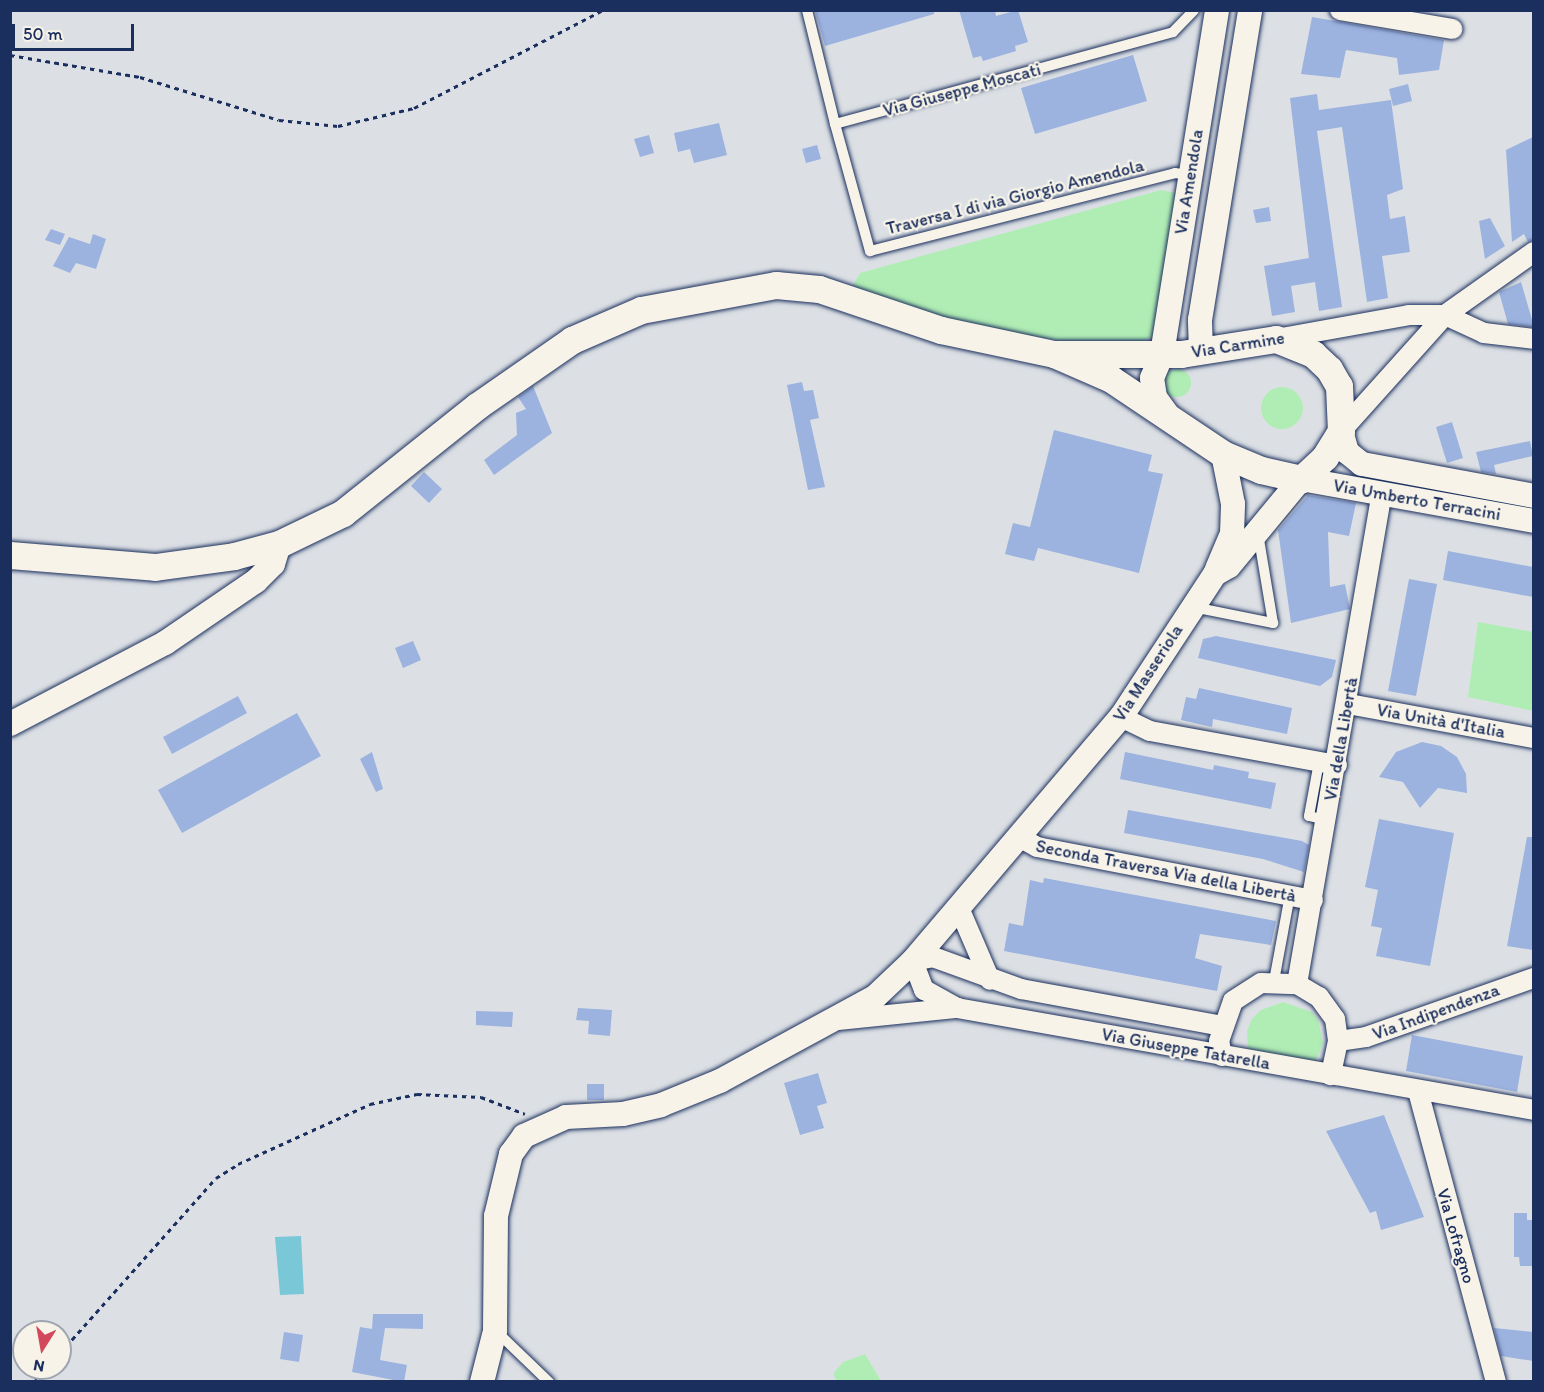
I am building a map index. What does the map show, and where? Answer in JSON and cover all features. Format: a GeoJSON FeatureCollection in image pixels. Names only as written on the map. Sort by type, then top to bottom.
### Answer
{"type":"FeatureCollection","features":[{"type":"Feature","properties":{"kind":"main road"},"geometry":{"type":"LineString","coordinates":[[10,555],[155,567],[234,556],[279,544],[343,513],[519,374],[572,340],[641,310],[748,287],[804,287],[942,330],[1054,354],[1111,379],[1223,454],[1261,470],[1301,479]]}},
{"type":"Feature","properties":{"kind":"main road","name":"Via Carmine"},"geometry":{"type":"LineString","coordinates":[[1054,354],[1162,354],[1201,351],[1276,339]]}},
{"type":"Feature","properties":{"kind":"main road"},"geometry":{"type":"LineString","coordinates":[[1276,339],[1313,354],[1329,369],[1340,386],[1341,431]]}},
{"type":"Feature","properties":{"kind":"main road","name":"Via Masseriola"},"geometry":{"type":"LineString","coordinates":[[1301,479],[1325,458],[1341,431]]}},
{"type":"Feature","properties":{"kind":"street","name":"Via Amendola"},"geometry":{"type":"LineString","coordinates":[[1162,354],[1217,10]]}},
{"type":"Feature","properties":{"kind":"street","name":"Via Amendola"},"geometry":{"type":"LineString","coordinates":[[1201,351],[1200,320],[1250,10]]}},
{"type":"Feature","properties":{"kind":"street"},"geometry":{"type":"LineString","coordinates":[[1340,10],[1452,29]]}},
{"type":"Feature","properties":{"kind":"street"},"geometry":{"type":"LineString","coordinates":[[1533,252],[1445,315],[1484,333],[1533,339]]}},
{"type":"Feature","properties":{"kind":"street","name":"Via Carmine"},"geometry":{"type":"LineString","coordinates":[[1276,339],[1409,315],[1445,315]]}},
{"type":"Feature","properties":{"kind":"street","name":"Via Masseriola"},"geometry":{"type":"LineString","coordinates":[[1341,431],[1445,315]]}},
{"type":"Feature","properties":{"kind":"street"},"geometry":{"type":"LineString","coordinates":[[1162,354],[1152,378],[1155,397],[1170,418]]}},
{"type":"Feature","properties":{"kind":"street","name":"Via Umberto Terracini"},"geometry":{"type":"LineString","coordinates":[[1341,431],[1347,452],[1362,464],[1533,496]]}},
{"type":"Feature","properties":{"kind":"street"},"geometry":{"type":"LineString","coordinates":[[1215,574],[1232,534],[1233,504],[1223,454]]}},
{"type":"Feature","properties":{"kind":"street","name":"Via Masseriola"},"geometry":{"type":"LineString","coordinates":[[542,1124],[662,1105],[838,1020],[875,998],[913,962],[1021,838],[1121,717],[1215,574],[1229,566],[1301,479]]}},
{"type":"Feature","properties":{"kind":"street","name":"Via Umberto Terracini"},"geometry":{"type":"LineString","coordinates":[[1301,479],[1533,521]]}},
{"type":"Feature","properties":{"kind":"street","name":"Via della Libertà"},"geometry":{"type":"LineString","coordinates":[[1297,984],[1327,820],[1328,764],[1348,704],[1382,494]]}},
{"type":"Feature","properties":{"kind":"street"},"geometry":{"type":"LineString","coordinates":[[10,724],[165,643],[256,581],[273,564],[279,544]]}},
{"type":"Feature","properties":{"kind":"street","name":"Via Unità d'Italia"},"geometry":{"type":"LineString","coordinates":[[1348,704],[1533,738]]}},
{"type":"Feature","properties":{"kind":"street"},"geometry":{"type":"LineString","coordinates":[[1121,717],[1150,731],[1328,764]]}},
{"type":"Feature","properties":{"kind":"street","name":"Seconda Traversa Via della Libertà"},"geometry":{"type":"LineString","coordinates":[[1021,838],[1037,847],[1313,900]]}},
{"type":"Feature","properties":{"kind":"street"},"geometry":{"type":"LineString","coordinates":[[959,908],[999,982],[999,1015]]}},
{"type":"Feature","properties":{"kind":"street"},"geometry":{"type":"LineString","coordinates":[[957,1008],[924,990],[913,962],[933,957],[999,982],[1222,1026]]}},
{"type":"Feature","properties":{"kind":"street","name":"Via Indipendenza"},"geometry":{"type":"LineString","coordinates":[[1338,1041],[1366,1037],[1533,978]]}},
{"type":"Feature","properties":{"kind":"street"},"geometry":{"type":"LineString","coordinates":[[1222,1056],[1222,1026],[1233,1001],[1250,987],[1274,981],[1297,984],[1319,997],[1335,1019],[1338,1041],[1331,1075]]}},
{"type":"Feature","properties":{"kind":"street","name":"Via Giuseppe Tatarella"},"geometry":{"type":"LineString","coordinates":[[838,1020],[929,1014],[957,1008],[1533,1110]]}},
{"type":"Feature","properties":{"kind":"street","name":"Via Lofragno"},"geometry":{"type":"LineString","coordinates":[[1418,1091],[1496,1382]]}},
{"type":"Feature","properties":{"kind":"street"},"geometry":{"type":"LineString","coordinates":[[482,1382],[495,1331],[496,1216],[501,1186],[511,1154],[524,1136],[542,1124]]}},
{"type":"Feature","properties":{"kind":"lane"},"geometry":{"type":"LineString","coordinates":[[807,10],[835,124]]}},
{"type":"Feature","properties":{"kind":"lane","name":"Via Giuseppe Moscati"},"geometry":{"type":"LineString","coordinates":[[835,124],[1173,32],[1194,10]]}},
{"type":"Feature","properties":{"kind":"lane","name":"Traversa I di via Giorgio Amendola"},"geometry":{"type":"LineString","coordinates":[[835,124],[870,251],[1175,173],[1190,175]]}},
{"type":"Feature","properties":{"kind":"lane"},"geometry":{"type":"LineString","coordinates":[[1192,606],[1273,623],[1258,532]]}},
{"type":"Feature","properties":{"kind":"lane"},"geometry":{"type":"LineString","coordinates":[[1274,981],[1290,895]]}},
{"type":"Feature","properties":{"kind":"lane"},"geometry":{"type":"LineString","coordinates":[[495,1331],[549,1382]]}},
{"type":"Feature","properties":{"kind":"path"},"geometry":{"type":"LineString","coordinates":[[10,55],[140,77],[279,120],[339,126],[414,108],[603,10]]}},
{"type":"Feature","properties":{"kind":"path"},"geometry":{"type":"LineString","coordinates":[[72,1340],[216,1178],[238,1164],[370,1104],[417,1094],[482,1097],[542,1124]]}},
{"type":"Feature","properties":{"kind":"green space"},"geometry":{"type":"Polygon","coordinates":[[[1161,190],[1176,193],[1153,337],[1131,345],[1055,340],[957,323],[852,287],[860,273],[1161,190]]]}},
{"type":"Feature","properties":{"kind":"green space"},"geometry":{"type":"Polygon","coordinates":[[[1177,369],[1187,373],[1191,383],[1187,393],[1177,397],[1167,393],[1163,383],[1167,373],[1177,369]]]}},
{"type":"Feature","properties":{"kind":"green space"},"geometry":{"type":"Polygon","coordinates":[[[1282,387],[1290,388],[1297,393],[1302,400],[1302,416],[1297,423],[1290,428],[1282,429],[1274,428],[1267,423],[1262,416],[1261,408],[1262,400],[1267,393],[1274,388],[1282,387]]]}},
{"type":"Feature","properties":{"kind":"green space"},"geometry":{"type":"Polygon","coordinates":[[[1478,622],[1533,632],[1533,711],[1468,697],[1478,622]]]}},
{"type":"Feature","properties":{"kind":"green space"},"geometry":{"type":"Polygon","coordinates":[[[1283,1002],[1312,1012],[1318,1020],[1323,1043],[1315,1062],[1248,1049],[1247,1031],[1252,1019],[1261,1010],[1283,1002]]]}},
{"type":"Feature","properties":{"kind":"green space"},"geometry":{"type":"Polygon","coordinates":[[[865,1354],[881,1381],[837,1381],[833,1374],[843,1362],[865,1354]]]}},
{"type":"Feature","properties":{"kind":"water"},"geometry":{"type":"Polygon","coordinates":[[[301,1236],[304,1294],[280,1295],[275,1237],[301,1236]]]}},
{"type":"Feature","properties":{"kind":"building"},"geometry":{"type":"Polygon","coordinates":[[[815,10],[934,10],[934,14],[825,46],[815,10]]]}},
{"type":"Feature","properties":{"kind":"building"},"geometry":{"type":"Polygon","coordinates":[[[959,10],[995,10],[996,16],[1018,10],[1028,42],[1015,46],[1016,51],[983,61],[981,56],[973,58],[959,10]]]}},
{"type":"Feature","properties":{"kind":"building"},"geometry":{"type":"Polygon","coordinates":[[[1312,17],[1444,40],[1439,70],[1399,75],[1397,58],[1346,50],[1340,78],[1301,74],[1312,17]]]}},
{"type":"Feature","properties":{"kind":"building"},"geometry":{"type":"Polygon","coordinates":[[[1133,55],[1147,101],[1035,134],[1021,88],[1133,55]]]}},
{"type":"Feature","properties":{"kind":"building"},"geometry":{"type":"Polygon","coordinates":[[[1408,84],[1412,101],[1393,106],[1389,89],[1408,84]]]}},
{"type":"Feature","properties":{"kind":"building"},"geometry":{"type":"Polygon","coordinates":[[[1317,94],[1319,110],[1391,100],[1403,189],[1387,195],[1390,219],[1405,216],[1410,252],[1382,256],[1388,298],[1367,302],[1342,127],[1317,131],[1342,307],[1319,311],[1315,282],[1291,286],[1295,312],[1272,316],[1264,266],[1309,258],[1290,98],[1317,94]]]}},
{"type":"Feature","properties":{"kind":"building"},"geometry":{"type":"Polygon","coordinates":[[[719,123],[727,155],[694,163],[690,149],[678,152],[674,133],[719,123]]]}},
{"type":"Feature","properties":{"kind":"building"},"geometry":{"type":"Polygon","coordinates":[[[649,135],[654,153],[640,157],[634,139],[649,135]]]}},
{"type":"Feature","properties":{"kind":"building"},"geometry":{"type":"Polygon","coordinates":[[[1533,137],[1533,240],[1528,242],[1524,234],[1512,242],[1506,150],[1533,137]]]}},
{"type":"Feature","properties":{"kind":"building"},"geometry":{"type":"Polygon","coordinates":[[[817,145],[821,159],[806,163],[802,149],[817,145]]]}},
{"type":"Feature","properties":{"kind":"building"},"geometry":{"type":"Polygon","coordinates":[[[1269,207],[1271,221],[1256,223],[1253,210],[1269,207]]]}},
{"type":"Feature","properties":{"kind":"building"},"geometry":{"type":"Polygon","coordinates":[[[1490,218],[1505,246],[1485,259],[1479,221],[1490,218]]]}},
{"type":"Feature","properties":{"kind":"building"},"geometry":{"type":"Polygon","coordinates":[[[51,229],[65,234],[60,245],[45,240],[51,229]]]}},
{"type":"Feature","properties":{"kind":"building"},"geometry":{"type":"Polygon","coordinates":[[[93,234],[106,239],[96,269],[76,263],[70,273],[53,266],[69,237],[90,244],[93,234]]]}},
{"type":"Feature","properties":{"kind":"building"},"geometry":{"type":"Polygon","coordinates":[[[1521,282],[1533,327],[1508,324],[1499,292],[1521,282]]]}},
{"type":"Feature","properties":{"kind":"building"},"geometry":{"type":"Polygon","coordinates":[[[802,382],[804,391],[813,390],[819,418],[810,420],[825,487],[808,490],[787,385],[802,382]]]}},
{"type":"Feature","properties":{"kind":"building"},"geometry":{"type":"Polygon","coordinates":[[[533,386],[552,433],[494,475],[484,460],[517,435],[516,413],[526,409],[518,397],[533,386]]]}},
{"type":"Feature","properties":{"kind":"building"},"geometry":{"type":"Polygon","coordinates":[[[1452,422],[1463,458],[1447,463],[1436,427],[1452,422]]]}},
{"type":"Feature","properties":{"kind":"building"},"geometry":{"type":"Polygon","coordinates":[[[1054,430],[1152,455],[1148,471],[1163,474],[1139,573],[1038,548],[1034,561],[1005,554],[1013,523],[1030,527],[1054,430]]]}},
{"type":"Feature","properties":{"kind":"building"},"geometry":{"type":"Polygon","coordinates":[[[1530,441],[1533,456],[1494,465],[1496,474],[1481,472],[1476,452],[1530,441]]]}},
{"type":"Feature","properties":{"kind":"building"},"geometry":{"type":"Polygon","coordinates":[[[424,472],[442,489],[429,503],[411,486],[424,472]]]}},
{"type":"Feature","properties":{"kind":"building"},"geometry":{"type":"Polygon","coordinates":[[[1308,495],[1356,503],[1349,536],[1328,532],[1330,587],[1345,584],[1350,609],[1291,623],[1278,530],[1308,495]]]}},
{"type":"Feature","properties":{"kind":"building"},"geometry":{"type":"Polygon","coordinates":[[[1448,551],[1533,567],[1533,597],[1443,580],[1448,551]]]}},
{"type":"Feature","properties":{"kind":"building"},"geometry":{"type":"Polygon","coordinates":[[[1409,579],[1437,584],[1416,696],[1388,691],[1409,579]]]}},
{"type":"Feature","properties":{"kind":"building"},"geometry":{"type":"Polygon","coordinates":[[[1216,636],[1336,660],[1332,677],[1320,686],[1198,658],[1203,639],[1216,636]]]}},
{"type":"Feature","properties":{"kind":"building"},"geometry":{"type":"Polygon","coordinates":[[[413,641],[421,660],[403,668],[395,648],[413,641]]]}},
{"type":"Feature","properties":{"kind":"building"},"geometry":{"type":"Polygon","coordinates":[[[1199,688],[1292,708],[1287,734],[1213,719],[1212,727],[1181,720],[1186,697],[1196,699],[1199,688]]]}},
{"type":"Feature","properties":{"kind":"building"},"geometry":{"type":"Polygon","coordinates":[[[238,696],[247,713],[172,754],[163,737],[238,696]]]}},
{"type":"Feature","properties":{"kind":"building"},"geometry":{"type":"Polygon","coordinates":[[[297,713],[321,756],[182,833],[158,790],[297,713]]]}},
{"type":"Feature","properties":{"kind":"building"},"geometry":{"type":"Polygon","coordinates":[[[1422,742],[1441,746],[1457,757],[1466,774],[1467,793],[1438,788],[1420,808],[1403,782],[1379,777],[1396,752],[1422,742]]]}},
{"type":"Feature","properties":{"kind":"building"},"geometry":{"type":"Polygon","coordinates":[[[372,752],[383,789],[376,792],[360,759],[372,752]]]}},
{"type":"Feature","properties":{"kind":"building"},"geometry":{"type":"Polygon","coordinates":[[[1125,752],[1213,770],[1214,765],[1249,772],[1248,778],[1276,783],[1271,809],[1120,779],[1125,752]]]}},
{"type":"Feature","properties":{"kind":"building"},"geometry":{"type":"Polygon","coordinates":[[[1128,810],[1302,841],[1309,845],[1304,872],[1263,859],[1124,833],[1128,810]]]}},
{"type":"Feature","properties":{"kind":"building"},"geometry":{"type":"Polygon","coordinates":[[[1379,819],[1454,833],[1430,966],[1376,956],[1382,928],[1371,926],[1378,890],[1365,887],[1379,819]]]}},
{"type":"Feature","properties":{"kind":"building"},"geometry":{"type":"Polygon","coordinates":[[[1527,837],[1533,837],[1533,950],[1507,946],[1527,837]]]}},
{"type":"Feature","properties":{"kind":"building"},"geometry":{"type":"Polygon","coordinates":[[[1044,878],[1276,921],[1271,945],[1200,934],[1195,958],[1222,966],[1217,991],[1004,951],[1009,923],[1023,926],[1030,880],[1043,883],[1044,878]]]}},
{"type":"Feature","properties":{"kind":"building"},"geometry":{"type":"Polygon","coordinates":[[[578,1008],[612,1010],[610,1036],[588,1034],[589,1021],[576,1020],[578,1008]]]}},
{"type":"Feature","properties":{"kind":"building"},"geometry":{"type":"Polygon","coordinates":[[[476,1011],[513,1012],[512,1027],[476,1025],[476,1011]]]}},
{"type":"Feature","properties":{"kind":"building"},"geometry":{"type":"Polygon","coordinates":[[[1412,1035],[1523,1056],[1517,1092],[1406,1071],[1412,1035]]]}},
{"type":"Feature","properties":{"kind":"building"},"geometry":{"type":"Polygon","coordinates":[[[818,1073],[827,1103],[817,1106],[824,1128],[800,1135],[784,1083],[818,1073]]]}},
{"type":"Feature","properties":{"kind":"building"},"geometry":{"type":"Polygon","coordinates":[[[587,1084],[604,1084],[604,1100],[587,1100],[587,1084]]]}},
{"type":"Feature","properties":{"kind":"building"},"geometry":{"type":"Polygon","coordinates":[[[1384,1115],[1424,1217],[1381,1230],[1376,1211],[1370,1213],[1326,1131],[1384,1115]]]}},
{"type":"Feature","properties":{"kind":"building"},"geometry":{"type":"Polygon","coordinates":[[[1514,1213],[1527,1213],[1527,1220],[1533,1220],[1533,1266],[1520,1266],[1519,1257],[1514,1257],[1514,1213]]]}},
{"type":"Feature","properties":{"kind":"building"},"geometry":{"type":"Polygon","coordinates":[[[373,1314],[423,1314],[423,1329],[385,1328],[380,1360],[407,1365],[404,1382],[352,1372],[360,1327],[372,1329],[373,1314]]]}},
{"type":"Feature","properties":{"kind":"building"},"geometry":{"type":"Polygon","coordinates":[[[1494,1328],[1533,1332],[1533,1361],[1501,1356],[1494,1328]]]}},
{"type":"Feature","properties":{"kind":"building"},"geometry":{"type":"Polygon","coordinates":[[[284,1332],[303,1335],[299,1362],[280,1359],[284,1332]]]}}]}
